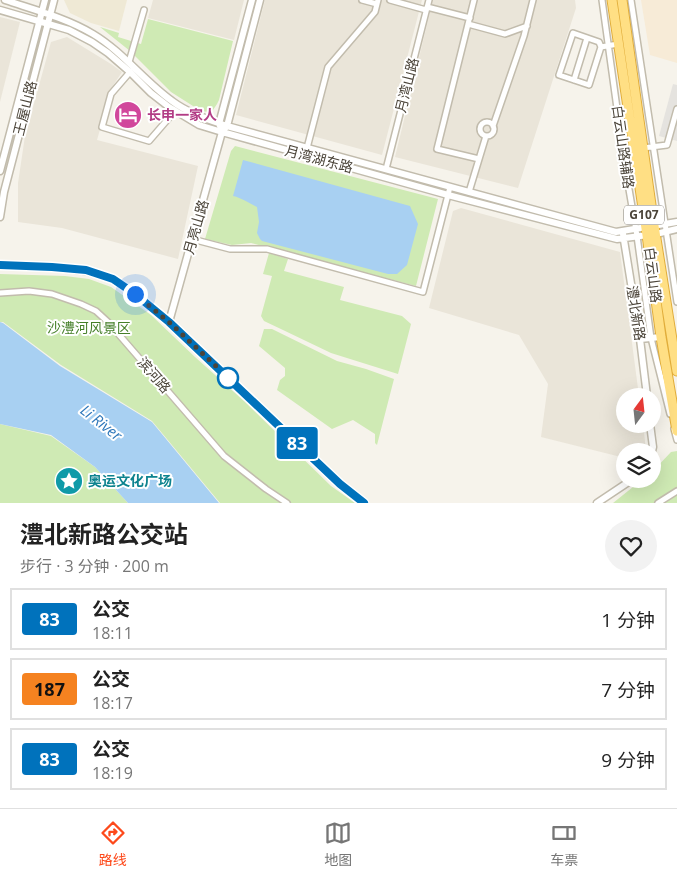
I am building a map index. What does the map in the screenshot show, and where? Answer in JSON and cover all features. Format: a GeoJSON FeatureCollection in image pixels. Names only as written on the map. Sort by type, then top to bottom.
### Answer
{"type":"FeatureCollection","features":[{"type":"Feature","properties":{"kind":"highway","name":"白云山路"},"geometry":{"type":"LineString","coordinates":[[612,0],[618,44],[677,371]]}},
{"type":"Feature","properties":{"kind":"highway","name":"白云山路"},"geometry":{"type":"LineString","coordinates":[[622,0],[643,148],[661,337],[677,431]]}},
{"type":"Feature","properties":{"kind":"street","name":"月湾湖东路"},"geometry":{"type":"LineString","coordinates":[[5,0],[68,20],[95,35],[122,55],[172,101],[202,118],[219,124],[616,232],[666,228]]}},
{"type":"Feature","properties":{"kind":"street","name":"王屋山路"},"geometry":{"type":"LineString","coordinates":[[0,171],[45,0]]}},
{"type":"Feature","properties":{"kind":"street","name":"王屋山路"},"geometry":{"type":"LineString","coordinates":[[0,216],[3,183],[54,0]]}},
{"type":"Feature","properties":{"kind":"street"},"geometry":{"type":"LineString","coordinates":[[222,132],[219,124],[252,0]]}},
{"type":"Feature","properties":{"kind":"street","name":"月亮山路"},"geometry":{"type":"LineString","coordinates":[[169,322],[222,132],[227,126],[260,0]]}},
{"type":"Feature","properties":{"kind":"street"},"geometry":{"type":"LineString","coordinates":[[307,148],[328,67],[375,12],[377,2],[362,0]]}},
{"type":"Feature","properties":{"kind":"street"},"geometry":{"type":"LineString","coordinates":[[390,0],[470,18]]}},
{"type":"Feature","properties":{"kind":"street","name":"月湾山路"},"geometry":{"type":"LineString","coordinates":[[386,169],[429,0]]}},
{"type":"Feature","properties":{"kind":"street"},"geometry":{"type":"LineString","coordinates":[[474,0],[437,149],[479,159]]}},
{"type":"Feature","properties":{"kind":"street"},"geometry":{"type":"LineString","coordinates":[[486,136],[492,134],[494,130],[493,126],[533,0]]}},
{"type":"Feature","properties":{"kind":"street","name":"白云山路辅路"},"geometry":{"type":"LineString","coordinates":[[602,0],[651,338],[677,440]]}},
{"type":"Feature","properties":{"kind":"street"},"geometry":{"type":"LineString","coordinates":[[632,0],[677,302]]}},
{"type":"Feature","properties":{"kind":"street","name":"月湾湖东路"},"geometry":{"type":"LineString","coordinates":[[0,10],[69,30],[92,42],[130,72],[151,93],[175,111],[199,125],[617,239],[637,236],[651,230]]}},
{"type":"Feature","properties":{"kind":"street"},"geometry":{"type":"LineString","coordinates":[[129,62],[144,10]]}},
{"type":"Feature","properties":{"kind":"street"},"geometry":{"type":"LineString","coordinates":[[468,24],[506,34],[526,26]]}},
{"type":"Feature","properties":{"kind":"street"},"geometry":{"type":"LineString","coordinates":[[573,33],[600,42],[601,47],[589,85],[559,75],[573,33]]}},
{"type":"Feature","properties":{"kind":"street"},"geometry":{"type":"LineString","coordinates":[[574,80],[587,38]]}},
{"type":"Feature","properties":{"kind":"street"},"geometry":{"type":"LineString","coordinates":[[601,47],[618,44]]}},
{"type":"Feature","properties":{"kind":"street"},"geometry":{"type":"LineString","coordinates":[[130,72],[111,94],[102,128],[149,141],[175,111]]}},
{"type":"Feature","properties":{"kind":"street"},"geometry":{"type":"LineString","coordinates":[[643,148],[667,145],[677,109]]}},
{"type":"Feature","properties":{"kind":"street"},"geometry":{"type":"LineString","coordinates":[[486,136],[481,132],[482,125],[488,122],[493,126]]}},
{"type":"Feature","properties":{"kind":"street"},"geometry":{"type":"LineString","coordinates":[[470,192],[486,136]]}},
{"type":"Feature","properties":{"kind":"street"},"geometry":{"type":"LineString","coordinates":[[192,239],[230,249],[267,250],[423,292],[450,187]]}},
{"type":"Feature","properties":{"kind":"street"},"geometry":{"type":"LineString","coordinates":[[666,228],[677,222]]}},
{"type":"Feature","properties":{"kind":"street"},"geometry":{"type":"LineString","coordinates":[[666,228],[677,229]]}},
{"type":"Feature","properties":{"kind":"street","name":"澧北新路"},"geometry":{"type":"LineString","coordinates":[[622,231],[646,388]]}},
{"type":"Feature","properties":{"kind":"street"},"geometry":{"type":"LineString","coordinates":[[0,265],[86,270],[113,279],[135,294],[169,322],[340,484],[364,503]]}},
{"type":"Feature","properties":{"kind":"street","name":"滨河路"},"geometry":{"type":"LineString","coordinates":[[0,294],[29,291],[52,294],[96,311],[108,322],[224,456],[287,503]]}},
{"type":"Feature","properties":{"kind":"street"},"geometry":{"type":"LineString","coordinates":[[640,339],[661,337]]}},
{"type":"Feature","properties":{"kind":"street"},"geometry":{"type":"LineString","coordinates":[[598,503],[620,488]]}},
{"type":"Feature","properties":{"kind":"street"},"geometry":{"type":"LineString","coordinates":[[658,503],[677,492]]}},
{"type":"Feature","properties":{"kind":"shaded area"},"geometry":{"type":"Polygon","coordinates":[[[64,0],[127,0],[119,31],[91,23],[70,13],[64,0]]]}},
{"type":"Feature","properties":{"kind":"shaded area"},"geometry":{"type":"Polygon","coordinates":[[[153,0],[244,0],[234,40],[148,18],[153,0]]]}},
{"type":"Feature","properties":{"kind":"shaded area"},"geometry":{"type":"Polygon","coordinates":[[[265,0],[422,0],[382,155],[236,115],[265,0]]]}},
{"type":"Feature","properties":{"kind":"shaded area"},"geometry":{"type":"Polygon","coordinates":[[[433,0],[575,0],[576,8],[518,188],[395,157],[433,0]]]}},
{"type":"Feature","properties":{"kind":"shaded area"},"geometry":{"type":"Polygon","coordinates":[[[641,0],[677,0],[677,63],[650,55],[641,0]]]}},
{"type":"Feature","properties":{"kind":"shaded area"},"geometry":{"type":"Polygon","coordinates":[[[0,17],[20,22],[0,102],[0,17]]]}},
{"type":"Feature","properties":{"kind":"shaded area"},"geometry":{"type":"Polygon","coordinates":[[[67,37],[122,72],[112,87],[97,140],[198,166],[178,259],[62,228],[18,222],[18,183],[25,136],[51,42],[67,37]]]}},
{"type":"Feature","properties":{"kind":"shaded area"},"geometry":{"type":"Polygon","coordinates":[[[673,84],[677,85],[677,141],[659,136],[673,84]]]}},
{"type":"Feature","properties":{"kind":"shaded area"},"geometry":{"type":"Polygon","coordinates":[[[461,208],[620,252],[638,388],[616,388],[616,433],[644,433],[645,443],[616,443],[616,456],[541,437],[548,384],[519,335],[429,308],[453,211],[461,208]]]}},
{"type":"Feature","properties":{"kind":"green space"},"geometry":{"type":"Polygon","coordinates":[[[148,19],[233,41],[219,100],[213,110],[208,112],[202,111],[171,92],[130,51],[100,27],[119,33],[118,37],[141,44],[148,19]]]}},
{"type":"Feature","properties":{"kind":"green space"},"geometry":{"type":"Polygon","coordinates":[[[235,146],[438,199],[416,286],[251,243],[232,245],[205,239],[231,151],[235,146]]]}},
{"type":"Feature","properties":{"kind":"green space"},"geometry":{"type":"Polygon","coordinates":[[[269,253],[288,259],[284,271],[344,287],[340,300],[402,316],[411,324],[398,374],[331,353],[264,321],[261,316],[272,276],[263,274],[269,253]]]}},
{"type":"Feature","properties":{"kind":"green space","name":"沙澧河风景区"},"geometry":{"type":"Polygon","coordinates":[[[0,274],[65,276],[89,279],[111,287],[151,315],[244,401],[331,486],[355,503],[220,503],[152,421],[61,365],[3,322],[0,322],[0,274]]]}},
{"type":"Feature","properties":{"kind":"green space"},"geometry":{"type":"Polygon","coordinates":[[[264,329],[272,329],[337,361],[394,379],[377,445],[375,443],[375,434],[353,420],[332,429],[277,390],[280,380],[285,376],[285,368],[259,346],[264,329]]]}},
{"type":"Feature","properties":{"kind":"green space"},"geometry":{"type":"Polygon","coordinates":[[[0,424],[51,436],[95,467],[128,503],[0,503],[0,424]]]}},
{"type":"Feature","properties":{"kind":"green space"},"geometry":{"type":"Polygon","coordinates":[[[677,451],[677,503],[613,503],[632,488],[661,488],[661,463],[671,452],[677,451]]]}},
{"type":"Feature","properties":{"kind":"water"},"geometry":{"type":"Polygon","coordinates":[[[243,160],[410,206],[418,224],[407,265],[397,274],[388,274],[262,241],[257,233],[259,222],[257,207],[233,196],[243,160]]]}},
{"type":"Feature","properties":{"kind":"water","name":"Li River"},"geometry":{"type":"Polygon","coordinates":[[[0,322],[60,366],[152,422],[219,503],[128,503],[95,467],[51,435],[0,424],[0,322]]]}},
{"type":"Feature","properties":{"kind":"bus line","name":"83"},"geometry":{"type":"LineString","coordinates":[[0,265],[86,270],[113,279],[135,294],[169,322],[340,484],[364,503]]}},
{"type":"Feature","properties":{"kind":"place","name":"长申一家人"},"geometry":{"type":"Point","coordinates":[128,115]}},
{"type":"Feature","properties":{"kind":"place","name":"奥运文化广场"},"geometry":{"type":"Point","coordinates":[69,481]}},
{"type":"Feature","properties":{"kind":"route"},"geometry":{"type":"LineString","coordinates":[[135,294],[169,322],[234,383],[228,378]]}}]}
